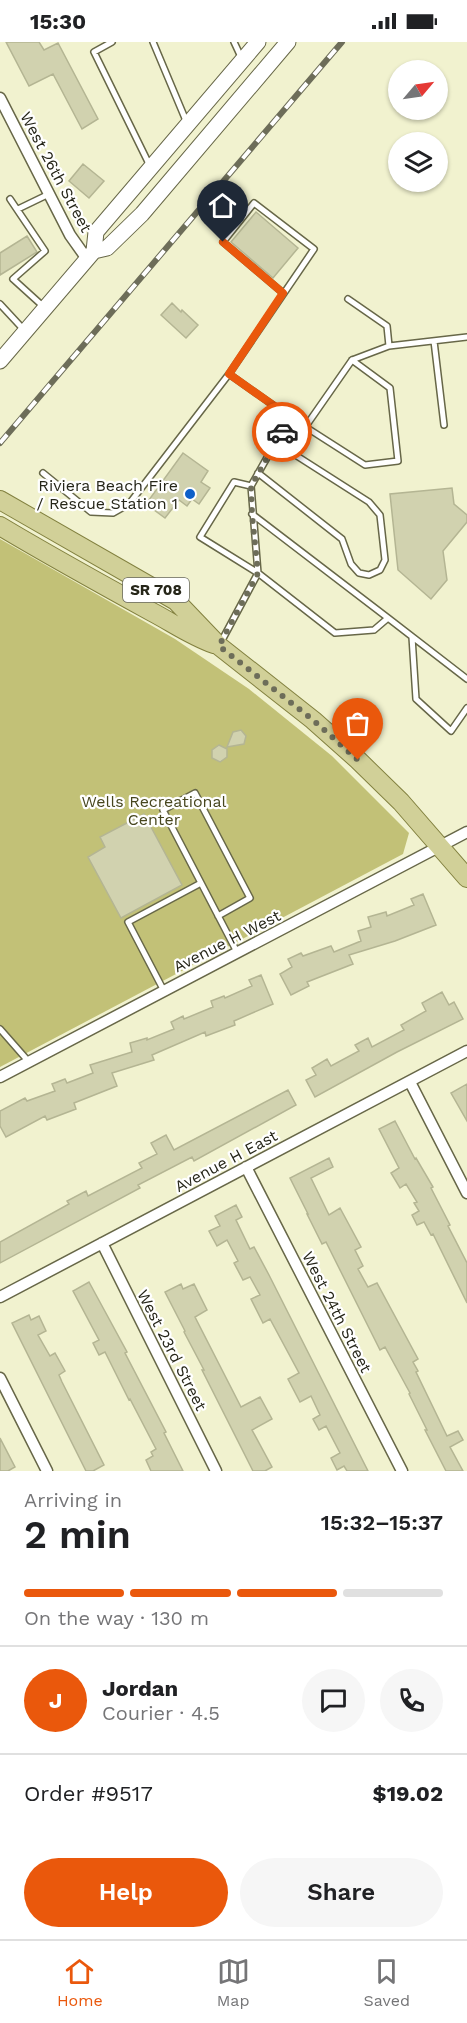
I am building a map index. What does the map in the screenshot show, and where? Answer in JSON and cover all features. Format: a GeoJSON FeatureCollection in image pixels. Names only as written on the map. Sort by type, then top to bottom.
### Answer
{"type":"FeatureCollection","features":[{"type":"Feature","properties":{"kind":"main road"},"geometry":{"type":"LineString","coordinates":[[0,361],[91,255],[107,248],[142,214],[288,42]]}},
{"type":"Feature","properties":{"kind":"main road"},"geometry":{"type":"LineString","coordinates":[[91,255],[96,232],[251,48]]}},
{"type":"Feature","properties":{"kind":"main road","name":"SR 708"},"geometry":{"type":"LineString","coordinates":[[0,500],[176,601],[219,646],[305,713],[358,760],[441,845],[467,878]]}},
{"type":"Feature","properties":{"kind":"main road","name":"SR 708"},"geometry":{"type":"LineString","coordinates":[[0,526],[195,637],[219,646]]}},
{"type":"Feature","properties":{"kind":"street","name":"West 26th Street"},"geometry":{"type":"LineString","coordinates":[[0,98],[70,235],[91,255]]}},
{"type":"Feature","properties":{"kind":"street","name":"Avenue H West"},"geometry":{"type":"LineString","coordinates":[[0,1077],[467,832]]}},
{"type":"Feature","properties":{"kind":"street","name":"Avenue H East"},"geometry":{"type":"LineString","coordinates":[[0,1297],[467,1052]]}},
{"type":"Feature","properties":{"kind":"street"},"geometry":{"type":"LineString","coordinates":[[410,1082],[467,1193]]}},
{"type":"Feature","properties":{"kind":"street","name":"West 24th Street"},"geometry":{"type":"LineString","coordinates":[[246,1167],[402,1471]]}},
{"type":"Feature","properties":{"kind":"street","name":"West 23rd Street"},"geometry":{"type":"LineString","coordinates":[[102,1243],[216,1471]]}},
{"type":"Feature","properties":{"kind":"street"},"geometry":{"type":"LineString","coordinates":[[0,1378],[47,1471]]}},
{"type":"Feature","properties":{"kind":"lane"},"geometry":{"type":"LineString","coordinates":[[112,42],[94,52],[151,168]]}},
{"type":"Feature","properties":{"kind":"lane"},"geometry":{"type":"LineString","coordinates":[[153,42],[188,124]]}},
{"type":"Feature","properties":{"kind":"lane"},"geometry":{"type":"LineString","coordinates":[[234,42],[251,48]]}},
{"type":"Feature","properties":{"kind":"lane"},"geometry":{"type":"LineString","coordinates":[[18,209],[49,194]]}},
{"type":"Feature","properties":{"kind":"lane"},"geometry":{"type":"LineString","coordinates":[[9,199],[45,251],[14,279],[45,308]]}},
{"type":"Feature","properties":{"kind":"lane"},"geometry":{"type":"LineString","coordinates":[[43,473],[92,512],[112,513],[129,504],[229,374],[314,249],[254,203],[223,242],[283,293]]}},
{"type":"Feature","properties":{"kind":"lane"},"geometry":{"type":"LineString","coordinates":[[348,299],[387,326],[388,346]]}},
{"type":"Feature","properties":{"kind":"lane"},"geometry":{"type":"LineString","coordinates":[[0,304],[25,332]]}},
{"type":"Feature","properties":{"kind":"lane"},"geometry":{"type":"LineString","coordinates":[[306,426],[352,360],[388,346],[467,337]]}},
{"type":"Feature","properties":{"kind":"lane"},"geometry":{"type":"LineString","coordinates":[[434,341],[444,425]]}},
{"type":"Feature","properties":{"kind":"lane"},"geometry":{"type":"LineString","coordinates":[[229,374],[290,417],[365,465],[398,461],[390,388],[352,360]]}},
{"type":"Feature","properties":{"kind":"lane"},"geometry":{"type":"LineString","coordinates":[[219,646],[258,573],[251,486],[290,417]]}},
{"type":"Feature","properties":{"kind":"lane"},"geometry":{"type":"LineString","coordinates":[[258,472],[342,539],[351,564],[359,573],[369,575],[380,570],[385,560],[380,515],[369,502],[276,442]]}},
{"type":"Feature","properties":{"kind":"lane"},"geometry":{"type":"LineString","coordinates":[[251,486],[234,482],[200,537],[258,573],[335,633],[374,630],[388,618]]}},
{"type":"Feature","properties":{"kind":"lane"},"geometry":{"type":"LineString","coordinates":[[252,514],[467,679]]}},
{"type":"Feature","properties":{"kind":"lane"},"geometry":{"type":"LineString","coordinates":[[412,637],[416,699],[452,731],[467,708]]}},
{"type":"Feature","properties":{"kind":"lane"},"geometry":{"type":"LineString","coordinates":[[218,916],[250,898],[195,793],[163,810],[201,884],[218,916],[238,953]]}},
{"type":"Feature","properties":{"kind":"lane"},"geometry":{"type":"LineString","coordinates":[[164,991],[128,922],[201,884]]}},
{"type":"Feature","properties":{"kind":"lane"},"geometry":{"type":"LineString","coordinates":[[0,1029],[29,1062]]}},
{"type":"Feature","properties":{"kind":"green space","name":"Wells Recreational Center"},"geometry":{"type":"Polygon","coordinates":[[[0,539],[175,639],[249,689],[332,756],[409,833],[403,854],[0,1067],[0,539]]]}},
{"type":"Feature","properties":{"kind":"building"},"geometry":{"type":"Polygon","coordinates":[[[6,42],[39,42],[44,50],[58,43],[98,119],[82,129],[53,74],[29,86],[6,42]]]}},
{"type":"Feature","properties":{"kind":"building"},"geometry":{"type":"Polygon","coordinates":[[[83,164],[104,181],[89,198],[69,181],[83,164]]]}},
{"type":"Feature","properties":{"kind":"building"},"geometry":{"type":"Polygon","coordinates":[[[256,212],[298,248],[273,278],[231,242],[256,212]]]}},
{"type":"Feature","properties":{"kind":"building"},"geometry":{"type":"Polygon","coordinates":[[[27,236],[37,252],[0,275],[0,253],[27,236]]]}},
{"type":"Feature","properties":{"kind":"building"},"geometry":{"type":"Polygon","coordinates":[[[172,303],[198,325],[186,338],[161,315],[172,303]]]}},
{"type":"Feature","properties":{"kind":"building"},"geometry":{"type":"Polygon","coordinates":[[[183,453],[208,471],[201,482],[210,488],[199,504],[192,499],[187,506],[179,500],[165,518],[146,504],[183,453]]]}},
{"type":"Feature","properties":{"kind":"building"},"geometry":{"type":"Polygon","coordinates":[[[452,488],[454,504],[467,515],[467,522],[443,551],[447,580],[431,599],[398,570],[390,494],[452,488]]]}},
{"type":"Feature","properties":{"kind":"building"},"geometry":{"type":"Polygon","coordinates":[[[241,730],[246,736],[244,744],[227,747],[233,732],[241,730]]]}},
{"type":"Feature","properties":{"kind":"building"},"geometry":{"type":"Polygon","coordinates":[[[219,745],[227,749],[227,757],[220,762],[212,758],[212,750],[219,745]]]}},
{"type":"Feature","properties":{"kind":"building"},"geometry":{"type":"Polygon","coordinates":[[[144,814],[182,885],[121,918],[88,857],[105,847],[100,837],[144,814]]]}},
{"type":"Feature","properties":{"kind":"building"},"geometry":{"type":"Polygon","coordinates":[[[423,894],[436,925],[349,955],[353,964],[307,982],[309,986],[291,995],[280,974],[292,967],[288,959],[301,953],[303,956],[331,946],[334,952],[361,941],[358,931],[371,927],[368,917],[386,912],[387,916],[414,905],[411,899],[423,894]]]}},
{"type":"Feature","properties":{"kind":"building"},"geometry":{"type":"Polygon","coordinates":[[[261,975],[273,1004],[234,1021],[235,1025],[206,1036],[205,1032],[152,1055],[154,1060],[112,1073],[117,1086],[74,1103],[76,1109],[47,1120],[45,1116],[6,1137],[0,1126],[0,1111],[25,1098],[27,1101],[55,1091],[52,1084],[65,1079],[67,1083],[93,1073],[90,1065],[132,1052],[130,1043],[147,1038],[147,1040],[174,1029],[171,1022],[213,1007],[211,1001],[224,996],[225,998],[252,986],[249,980],[261,975]]]}},
{"type":"Feature","properties":{"kind":"building"},"geometry":{"type":"Polygon","coordinates":[[[442,992],[449,1005],[454,1002],[463,1019],[315,1097],[306,1080],[316,1075],[312,1068],[327,1059],[331,1066],[359,1051],[355,1045],[368,1038],[372,1047],[404,1030],[401,1025],[426,1011],[422,1003],[442,992]]]}},
{"type":"Feature","properties":{"kind":"building"},"geometry":{"type":"Polygon","coordinates":[[[467,1084],[467,1121],[451,1093],[467,1084]]]}},
{"type":"Feature","properties":{"kind":"building"},"geometry":{"type":"Polygon","coordinates":[[[288,1090],[296,1105],[194,1161],[192,1157],[138,1185],[140,1188],[0,1263],[0,1242],[69,1204],[67,1201],[86,1191],[88,1196],[142,1168],[139,1163],[157,1154],[151,1143],[166,1135],[174,1150],[288,1090]]]}},
{"type":"Feature","properties":{"kind":"building"},"geometry":{"type":"Polygon","coordinates":[[[395,1121],[433,1187],[431,1188],[450,1225],[448,1226],[467,1263],[467,1303],[433,1234],[431,1235],[424,1222],[417,1225],[412,1215],[419,1211],[414,1203],[417,1202],[406,1184],[400,1188],[391,1173],[399,1168],[379,1129],[395,1121]]]}},
{"type":"Feature","properties":{"kind":"building"},"geometry":{"type":"Polygon","coordinates":[[[329,1158],[333,1167],[311,1178],[329,1215],[340,1208],[361,1247],[355,1250],[363,1266],[358,1269],[368,1287],[377,1283],[418,1359],[413,1362],[418,1371],[416,1372],[447,1436],[458,1431],[463,1440],[450,1447],[463,1471],[446,1471],[425,1430],[427,1430],[410,1393],[385,1347],[380,1350],[326,1242],[322,1244],[290,1178],[329,1158]]]}},
{"type":"Feature","properties":{"kind":"building"},"geometry":{"type":"Polygon","coordinates":[[[236,1205],[242,1217],[236,1220],[250,1249],[254,1247],[269,1275],[368,1471],[347,1471],[344,1466],[337,1470],[331,1458],[340,1453],[326,1426],[319,1430],[313,1419],[320,1415],[311,1396],[300,1402],[288,1379],[299,1373],[270,1319],[263,1323],[251,1299],[260,1295],[250,1277],[243,1280],[234,1263],[238,1261],[227,1240],[217,1246],[209,1231],[220,1226],[215,1216],[236,1205]]]}},
{"type":"Feature","properties":{"kind":"building"},"geometry":{"type":"Polygon","coordinates":[[[89,1282],[127,1352],[125,1353],[166,1432],[164,1433],[183,1471],[151,1471],[146,1460],[153,1456],[151,1452],[156,1449],[105,1352],[99,1355],[93,1343],[99,1340],[73,1291],[89,1282]]]}},
{"type":"Feature","properties":{"kind":"building"},"geometry":{"type":"Polygon","coordinates":[[[181,1284],[183,1289],[194,1284],[207,1310],[195,1317],[241,1407],[260,1397],[272,1419],[252,1430],[272,1467],[265,1471],[253,1471],[165,1292],[181,1284]]]}},
{"type":"Feature","properties":{"kind":"building"},"geometry":{"type":"Polygon","coordinates":[[[29,1315],[31,1320],[39,1316],[46,1331],[38,1335],[50,1356],[55,1353],[65,1371],[59,1375],[104,1465],[93,1471],[86,1471],[12,1323],[29,1315]]]}},
{"type":"Feature","properties":{"kind":"building"},"geometry":{"type":"Polygon","coordinates":[[[0,1438],[15,1467],[8,1471],[0,1471],[0,1438]]]}},
{"type":"Feature","properties":{"kind":"railway"},"geometry":{"type":"LineString","coordinates":[[0,443],[342,42]]}},
{"type":"Feature","properties":{"kind":"way so far"},"geometry":{"type":"LineString","coordinates":[[282,432],[251,486],[258,573],[219,646],[313,720],[358,760]]}},
{"type":"Feature","properties":{"kind":"place","name":"Riviera Beach Fire / Rescue Station 1"},"geometry":{"type":"Point","coordinates":[190,494]}},
{"type":"Feature","properties":{"kind":"route"},"geometry":{"type":"LineString","coordinates":[[223,242],[283,293],[229,374],[290,417],[282,432]]}}]}
